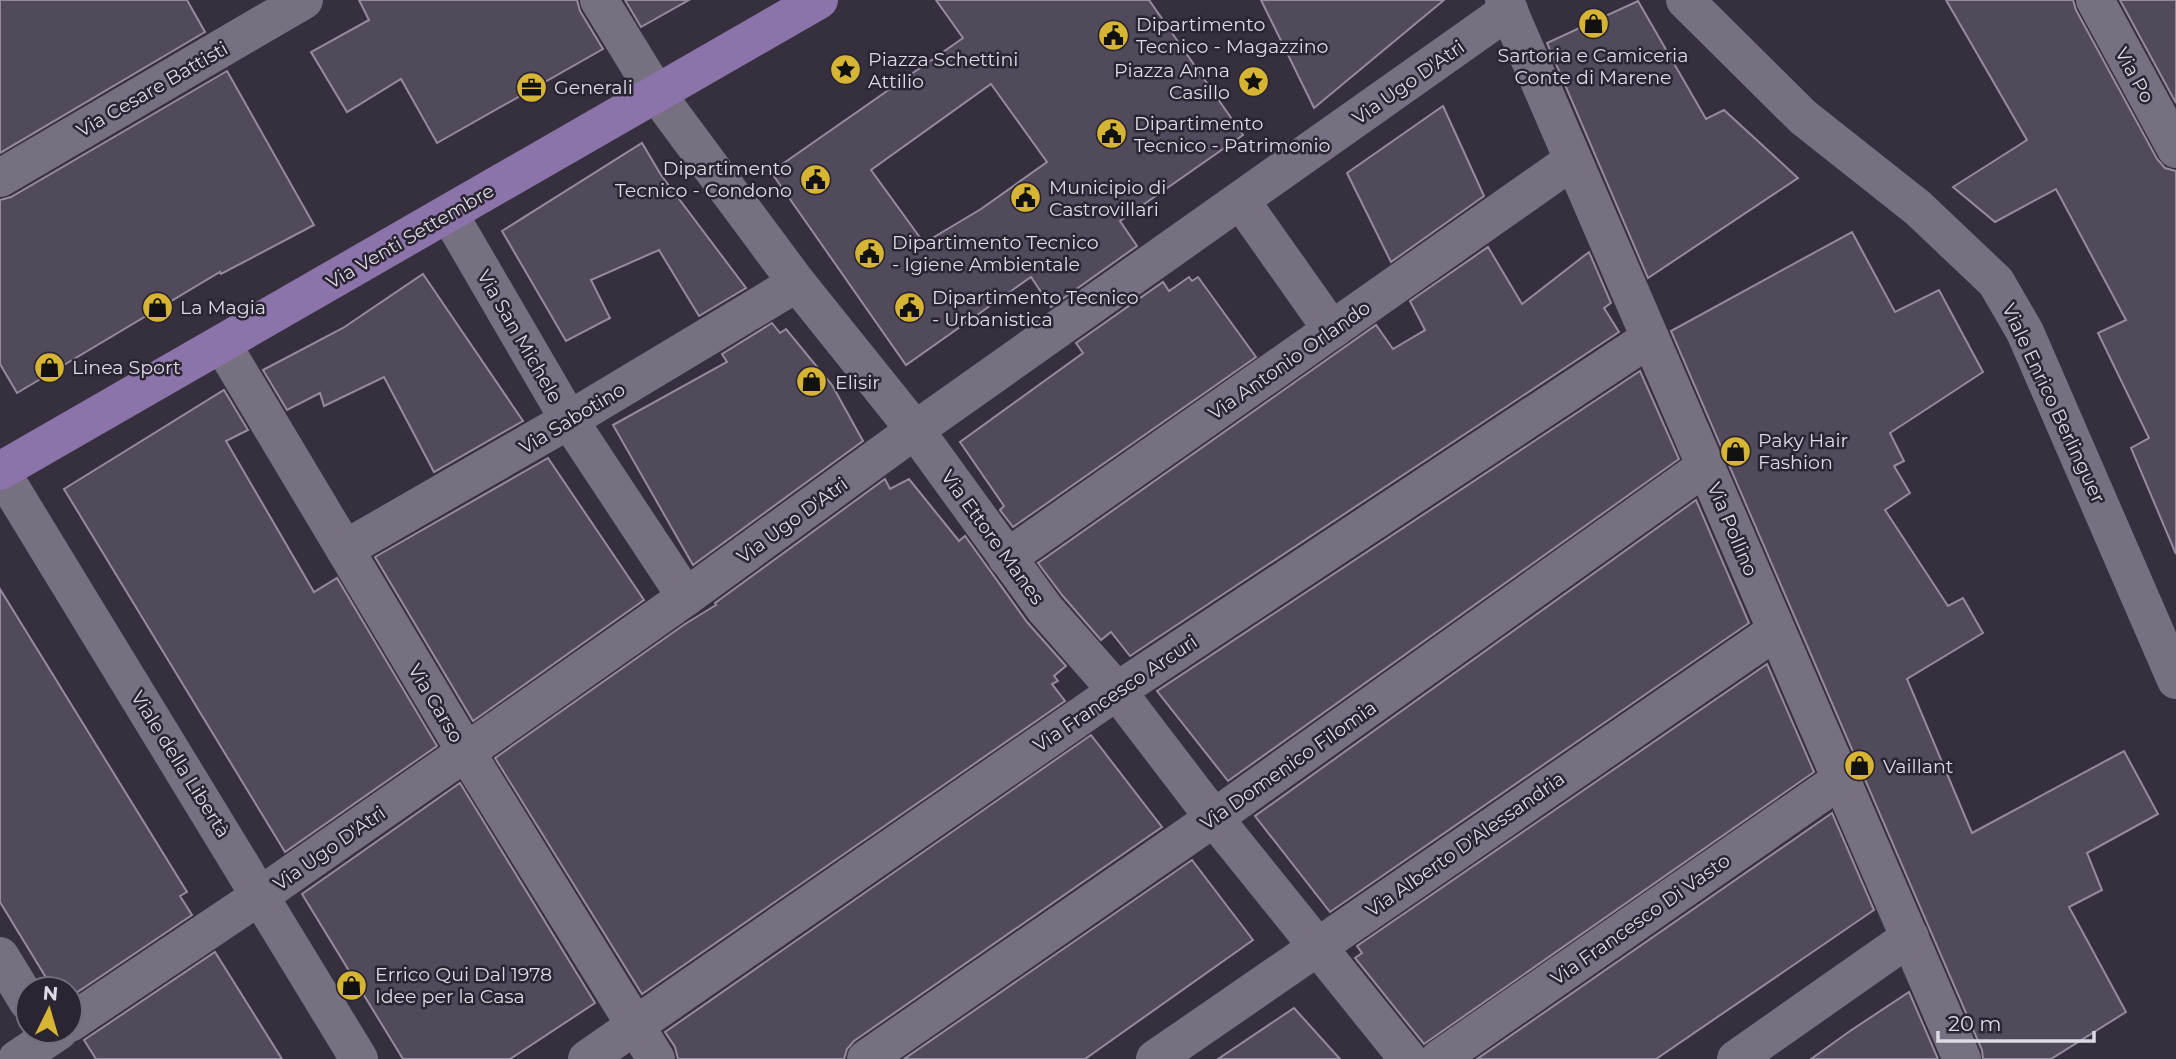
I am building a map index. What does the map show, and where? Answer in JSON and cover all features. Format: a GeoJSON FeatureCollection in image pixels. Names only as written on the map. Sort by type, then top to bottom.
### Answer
{"type":"FeatureCollection","features":[{"type":"Feature","properties":{"kind":"main road","name":"Via Venti Settembre"},"geometry":{"type":"LineString","coordinates":[[0,471],[819,0]]}},
{"type":"Feature","properties":{"kind":"street","name":"Via Cesare Battisti"},"geometry":{"type":"LineString","coordinates":[[0,178],[304,0]]}},
{"type":"Feature","properties":{"kind":"street","name":"Via Ettore Manes"},"geometry":{"type":"LineString","coordinates":[[599,0],[656,93],[797,283],[915,430],[1045,609],[1117,691],[1214,818],[1408,1059]]}},
{"type":"Feature","properties":{"kind":"street","name":"Viale Enrico Berlinguer"},"geometry":{"type":"LineString","coordinates":[[1685,0],[1803,117],[1919,208],[1996,282],[2025,332],[2155,626],[2176,680]]}},
{"type":"Feature","properties":{"kind":"street","name":"Via Po"},"geometry":{"type":"LineString","coordinates":[[2095,0],[2176,149]]}},
{"type":"Feature","properties":{"kind":"street","name":"Via Pollino"},"geometry":{"type":"LineString","coordinates":[[1506,5],[1962,1059]]}},
{"type":"Feature","properties":{"kind":"street","name":"Via Ugo D'Atri"},"geometry":{"type":"LineString","coordinates":[[84,1017],[686,597],[915,430],[1241,201],[1506,5]]}},
{"type":"Feature","properties":{"kind":"street","name":"Via Antonio Orlando"},"geometry":{"type":"LineString","coordinates":[[1007,558],[1572,161]]}},
{"type":"Feature","properties":{"kind":"street"},"geometry":{"type":"LineString","coordinates":[[1241,201],[1332,330]]}},
{"type":"Feature","properties":{"kind":"street","name":"Via San Michele"},"geometry":{"type":"LineString","coordinates":[[449,214],[569,420],[686,597]]}},
{"type":"Feature","properties":{"kind":"street","name":"Via Sabotino"},"geometry":{"type":"LineString","coordinates":[[345,550],[797,283]]}},
{"type":"Feature","properties":{"kind":"street","name":"Via Francesco Arcuri"},"geometry":{"type":"LineString","coordinates":[[587,1059],[1117,691],[1650,338]]}},
{"type":"Feature","properties":{"kind":"street","name":"Via Carso"},"geometry":{"type":"LineString","coordinates":[[222,344],[466,752],[656,1059]]}},
{"type":"Feature","properties":{"kind":"street","name":"Via Domenico Filomia"},"geometry":{"type":"LineString","coordinates":[[866,1059],[1214,818],[1706,466]]}},
{"type":"Feature","properties":{"kind":"street","name":"Viale della Libertà"},"geometry":{"type":"LineString","coordinates":[[0,471],[359,1059]]}},
{"type":"Feature","properties":{"kind":"street","name":"Via Alberto D'Alessandria"},"geometry":{"type":"LineString","coordinates":[[1155,1059],[1776,631]]}},
{"type":"Feature","properties":{"kind":"street","name":"Via Francesco Di Vasto"},"geometry":{"type":"LineString","coordinates":[[1439,1059],[1840,780]]}},
{"type":"Feature","properties":{"kind":"street"},"geometry":{"type":"LineString","coordinates":[[1736,1059],[1910,937]]}},
{"type":"Feature","properties":{"kind":"street"},"geometry":{"type":"LineString","coordinates":[[0,956],[14,979]]}},
{"type":"Feature","properties":{"kind":"street","name":"Via Ugo D'Atri"},"geometry":{"type":"LineString","coordinates":[[17,1059],[41,1045]]}},
{"type":"Feature","properties":{"kind":"building"},"geometry":{"type":"Polygon","coordinates":[[[0,0],[187,0],[205,32],[0,153],[0,0]]]}},
{"type":"Feature","properties":{"kind":"building"},"geometry":{"type":"Polygon","coordinates":[[[359,0],[577,0],[580,11],[603,49],[437,143],[401,79],[347,112],[311,52],[369,20],[359,0]]]}},
{"type":"Feature","properties":{"kind":"building"},"geometry":{"type":"Polygon","coordinates":[[[625,0],[689,0],[641,27],[625,0]]]}},
{"type":"Feature","properties":{"kind":"building"},"geometry":{"type":"Polygon","coordinates":[[[936,0],[1149,0],[1243,135],[1120,221],[1137,246],[1051,307],[1031,277],[906,365],[771,172],[963,38],[936,0]],[[991,84],[871,170],[924,243],[981,209],[1047,162],[991,84]]]}},
{"type":"Feature","properties":{"kind":"building"},"geometry":{"type":"Polygon","coordinates":[[[1261,0],[1444,0],[1314,108],[1261,0]]]}},
{"type":"Feature","properties":{"kind":"building"},"geometry":{"type":"Polygon","coordinates":[[[1946,0],[2073,0],[2157,159],[2165,168],[2176,171],[2176,554],[2131,448],[2149,438],[2098,333],[2126,320],[2056,189],[1995,222],[1953,187],[2027,140],[1946,0]]]}},
{"type":"Feature","properties":{"kind":"building"},"geometry":{"type":"Polygon","coordinates":[[[2120,0],[2176,0],[2176,103],[2120,0]]]}},
{"type":"Feature","properties":{"kind":"building"},"geometry":{"type":"Polygon","coordinates":[[[1638,1],[1706,119],[1724,110],[1798,178],[1648,278],[1547,43],[1638,1]]]}},
{"type":"Feature","properties":{"kind":"building"},"geometry":{"type":"Polygon","coordinates":[[[227,71],[314,225],[221,274],[220,272],[17,393],[0,364],[0,200],[11,197],[227,71]]]}},
{"type":"Feature","properties":{"kind":"building"},"geometry":{"type":"Polygon","coordinates":[[[1443,106],[1484,196],[1391,262],[1347,173],[1443,106]]]}},
{"type":"Feature","properties":{"kind":"building"},"geometry":{"type":"Polygon","coordinates":[[[642,143],[661,175],[746,288],[699,316],[659,250],[591,280],[610,318],[566,341],[502,231],[642,143]]]}},
{"type":"Feature","properties":{"kind":"building"},"geometry":{"type":"Polygon","coordinates":[[[1852,232],[1895,312],[1939,290],[1983,372],[1890,433],[1904,461],[1894,466],[1910,493],[1885,510],[1948,606],[1963,598],[1983,633],[1907,679],[1972,833],[2124,751],[2158,814],[2087,853],[2102,890],[2069,907],[2126,1012],[2051,1059],[1983,1059],[1982,1050],[1671,331],[1852,232]]]}},
{"type":"Feature","properties":{"kind":"building"},"geometry":{"type":"Polygon","coordinates":[[[1488,247],[1522,304],[1589,252],[1611,303],[1604,308],[1619,332],[1130,656],[1111,632],[1101,640],[1038,563],[1376,325],[1393,349],[1425,330],[1410,301],[1488,247]]]}},
{"type":"Feature","properties":{"kind":"building"},"geometry":{"type":"Polygon","coordinates":[[[423,274],[523,421],[434,472],[384,377],[324,406],[320,393],[287,410],[263,370],[343,328],[423,274]]]}},
{"type":"Feature","properties":{"kind":"building"},"geometry":{"type":"Polygon","coordinates":[[[1189,277],[1192,281],[1198,277],[1256,357],[1013,527],[1000,510],[1004,506],[960,442],[1083,353],[1076,343],[1163,282],[1169,291],[1189,277]]]}},
{"type":"Feature","properties":{"kind":"building"},"geometry":{"type":"Polygon","coordinates":[[[772,323],[780,333],[786,329],[832,385],[863,441],[693,565],[613,425],[727,362],[722,354],[772,323]]]}},
{"type":"Feature","properties":{"kind":"building"},"geometry":{"type":"Polygon","coordinates":[[[1640,371],[1679,459],[1228,781],[1157,691],[1640,371]]]}},
{"type":"Feature","properties":{"kind":"building"},"geometry":{"type":"Polygon","coordinates":[[[224,390],[248,430],[226,441],[314,592],[337,578],[437,746],[285,852],[64,489],[224,390]]]}},
{"type":"Feature","properties":{"kind":"building"},"geometry":{"type":"Polygon","coordinates":[[[548,458],[644,600],[473,721],[375,557],[548,458]]]}},
{"type":"Feature","properties":{"kind":"building"},"geometry":{"type":"Polygon","coordinates":[[[885,479],[890,489],[909,479],[959,541],[965,536],[1027,622],[1066,666],[1054,676],[1058,681],[1052,684],[1065,701],[642,994],[495,758],[716,605],[715,603],[885,479]]]}},
{"type":"Feature","properties":{"kind":"building"},"geometry":{"type":"Polygon","coordinates":[[[1696,500],[1749,623],[1330,912],[1255,816],[1696,500]]]}},
{"type":"Feature","properties":{"kind":"building"},"geometry":{"type":"Polygon","coordinates":[[[0,589],[187,892],[180,896],[192,915],[84,988],[84,975],[44,975],[0,902],[0,589]]]}},
{"type":"Feature","properties":{"kind":"building"},"geometry":{"type":"Polygon","coordinates":[[[1767,664],[1814,772],[1424,1044],[1355,958],[1362,953],[1357,946],[1767,664]]]}},
{"type":"Feature","properties":{"kind":"building"},"geometry":{"type":"Polygon","coordinates":[[[1091,735],[1162,827],[854,1041],[847,1049],[844,1059],[678,1059],[675,1047],[665,1032],[1091,735]]]}},
{"type":"Feature","properties":{"kind":"building"},"geometry":{"type":"Polygon","coordinates":[[[460,783],[595,1003],[510,1059],[403,1059],[302,894],[460,783]]]}},
{"type":"Feature","properties":{"kind":"building"},"geometry":{"type":"Polygon","coordinates":[[[1832,813],[1874,910],[1656,1059],[1477,1059],[1832,813]]]}},
{"type":"Feature","properties":{"kind":"building"},"geometry":{"type":"Polygon","coordinates":[[[1192,860],[1253,940],[1085,1059],[904,1059],[1192,860]]]}},
{"type":"Feature","properties":{"kind":"building"},"geometry":{"type":"Polygon","coordinates":[[[215,952],[282,1059],[96,1059],[84,1040],[215,952]]]}},
{"type":"Feature","properties":{"kind":"building"},"geometry":{"type":"Polygon","coordinates":[[[1909,992],[1938,1059],[1811,1059],[1850,1031],[1909,992]]]}},
{"type":"Feature","properties":{"kind":"building"},"geometry":{"type":"Polygon","coordinates":[[[1294,1008],[1340,1059],[1218,1059],[1294,1008]]]}},
{"type":"Feature","properties":{"kind":"place","name":"Sartoria e Camiceria Conte di Marene"},"geometry":{"type":"Point","coordinates":[1593,24]}},
{"type":"Feature","properties":{"kind":"place","name":"Dipartimento Tecnico - Magazzino"},"geometry":{"type":"Point","coordinates":[1113,35]}},
{"type":"Feature","properties":{"kind":"place","name":"Piazza Schettini Attilio"},"geometry":{"type":"Point","coordinates":[845,70]}},
{"type":"Feature","properties":{"kind":"place","name":"Piazza Anna Casillo"},"geometry":{"type":"Point","coordinates":[1253,81]}},
{"type":"Feature","properties":{"kind":"place","name":"Generali"},"geometry":{"type":"Point","coordinates":[531,87]}},
{"type":"Feature","properties":{"kind":"place","name":"Dipartimento Tecnico - Patrimonio"},"geometry":{"type":"Point","coordinates":[1111,134]}},
{"type":"Feature","properties":{"kind":"place","name":"Dipartimento Tecnico - Condono"},"geometry":{"type":"Point","coordinates":[815,179]}},
{"type":"Feature","properties":{"kind":"place","name":"Municipio di Castrovillari"},"geometry":{"type":"Point","coordinates":[1026,198]}},
{"type":"Feature","properties":{"kind":"place","name":"Dipartimento Tecnico - Igiene Ambientale"},"geometry":{"type":"Point","coordinates":[869,253]}},
{"type":"Feature","properties":{"kind":"place","name":"La Magia"},"geometry":{"type":"Point","coordinates":[157,307]}},
{"type":"Feature","properties":{"kind":"place","name":"Dipartimento Tecnico - Urbanistica"},"geometry":{"type":"Point","coordinates":[909,308]}},
{"type":"Feature","properties":{"kind":"place","name":"Linea Sport"},"geometry":{"type":"Point","coordinates":[49,367]}},
{"type":"Feature","properties":{"kind":"place","name":"Elisir"},"geometry":{"type":"Point","coordinates":[812,382]}},
{"type":"Feature","properties":{"kind":"place","name":"Paky Hair Fashion"},"geometry":{"type":"Point","coordinates":[1735,451]}},
{"type":"Feature","properties":{"kind":"place","name":"Vaillant"},"geometry":{"type":"Point","coordinates":[1860,766]}},
{"type":"Feature","properties":{"kind":"place","name":"Errico Qui Dal 1978 Idee per la Casa"},"geometry":{"type":"Point","coordinates":[352,985]}}]}
